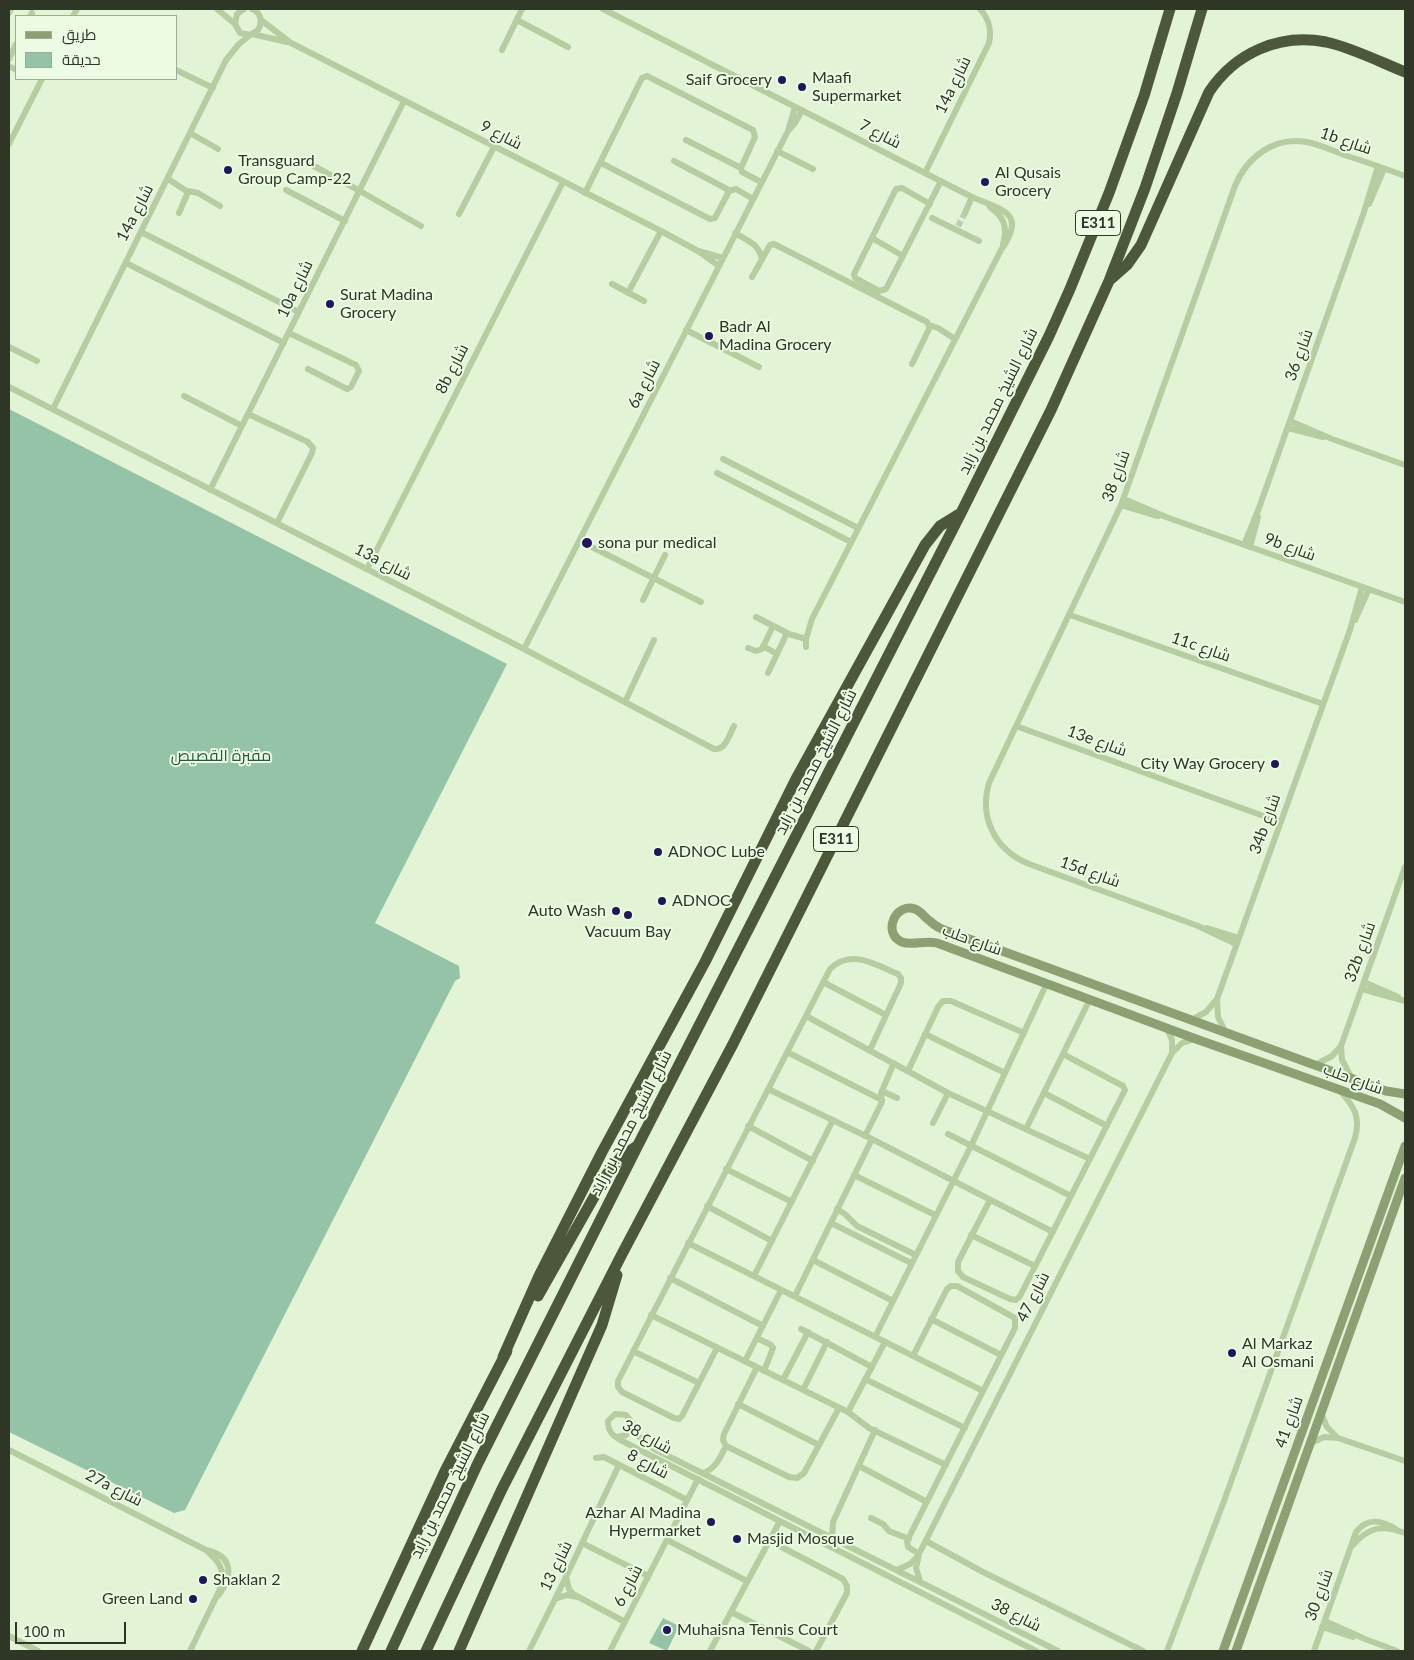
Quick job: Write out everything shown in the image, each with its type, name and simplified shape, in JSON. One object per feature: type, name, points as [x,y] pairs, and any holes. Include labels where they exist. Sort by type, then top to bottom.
[{"type":"highway","name":"شارع الشيخ محمد بن زايد","points":[[391,1651],[478,1463],[1049,336],[1090,241],[1127,144],[1170,9]]},
{"type":"highway","name":"E311","points":[[426,1651],[502,1489],[622,1254],[733,1044],[1026,463],[1109,281],[1145,188],[1180,84],[1202,9]]},
{"type":"highway","points":[[1109,281],[1127,265],[1141,245],[1209,92],[1218,79],[1244,56],[1259,48],[1276,43],[1310,40],[1327,42],[1343,47],[1405,72]]},
{"type":"highway","points":[[504,1357],[511,1337],[549,1255],[602,1152],[700,971],[809,755],[925,545],[940,526],[961,513]]},
{"type":"highway","points":[[362,1651],[445,1471],[559,1256],[607,1174],[621,1157],[638,1145]]},
{"type":"highway","points":[[459,1651],[602,1325],[622,1254]]},
{"type":"highway","points":[[357,1651],[371,1628]]},
{"type":"street","points":[[9,13],[11,9]]},
{"type":"street","points":[[217,9],[235,24],[240,33],[251,35]]},
{"type":"street","points":[[235,24],[237,14],[243,9]]},
{"type":"street","name":"شارع 9","points":[[252,9],[259,14],[261,19],[291,43],[661,231],[698,251],[719,266]]},
{"type":"street","points":[[261,19],[263,9]]},
{"type":"street","points":[[502,50],[522,9]]},
{"type":"street","name":"شارع 7","points":[[603,9],[984,202],[998,213],[1004,222],[1005,233],[1002,250],[955,339]]},
{"type":"street","name":"14a شارع","points":[[925,173],[989,43],[990,24],[980,9]]},
{"type":"street","name":"14a شارع","points":[[52,409],[230,55],[239,44],[258,30],[261,19]]},
{"type":"street","points":[[517,20],[568,47]]},
{"type":"street","name":"شارع 9","points":[[251,35],[291,43]]},
{"type":"street","points":[[9,59],[15,46]]},
{"type":"street","points":[[178,71],[213,88]]},
{"type":"street","points":[[585,193],[642,78],[648,76],[753,130],[755,138],[741,168]]},
{"type":"street","points":[[9,144],[39,80]]},
{"type":"street","name":"10a شارع","points":[[210,490],[404,101]]},
{"type":"street","name":"6a شارع","points":[[524,649],[777,151],[788,131],[795,123],[799,109]]},
{"type":"street","points":[[190,133],[218,149]]},
{"type":"street","points":[[686,140],[741,168],[742,172],[762,182]]},
{"type":"street","name":"1b شارع","points":[[1275,144],[1306,142],[1405,176]]},
{"type":"street","name":"شارع 38","points":[[988,823],[985,799],[989,783],[1122,502],[1235,186],[1246,165],[1254,156],[1275,144]]},
{"type":"street","points":[[459,214],[494,147]]},
{"type":"street","points":[[777,151],[813,169]]},
{"type":"street","points":[[300,159],[421,226]]},
{"type":"street","points":[[674,161],[726,188],[728,191]]},
{"type":"street","points":[[601,163],[710,219],[716,217],[728,191],[736,188],[753,199]]},
{"type":"street","name":"شارع 36","points":[[1247,546],[1381,168]]},
{"type":"street","points":[[168,179],[220,206]]},
{"type":"street","points":[[930,204],[902,188],[897,188],[854,275],[855,278],[879,291],[886,289],[942,181]]},
{"type":"street","name":"8b شارع","points":[[366,569],[563,182]]},
{"type":"street","points":[[286,190],[345,221]]},
{"type":"street","points":[[178,213],[188,195],[188,191]]},
{"type":"street","points":[[965,214],[972,197]]},
{"type":"street","points":[[932,218],[957,228],[979,242]]},
{"type":"street","points":[[628,293],[661,231]]},
{"type":"street","points":[[141,232],[299,312]]},
{"type":"street","points":[[735,234],[758,248],[762,259]]},
{"type":"street","points":[[872,238],[903,256]]},
{"type":"street","points":[[752,277],[770,244],[774,244],[926,322],[929,326],[938,328],[955,339],[812,619],[806,639],[806,647]]},
{"type":"street","name":"شارع 9","points":[[698,251],[708,252],[722,258]]},
{"type":"street","points":[[126,263],[284,343]]},
{"type":"street","points":[[612,284],[644,301]]},
{"type":"street","points":[[912,364],[929,326]]},
{"type":"street","points":[[686,330],[759,367]]},
{"type":"street","points":[[289,333],[356,365],[359,371],[350,388],[347,389],[308,369]]},
{"type":"street","points":[[9,347],[37,361]]},
{"type":"street","name":"13a شارع","points":[[9,387],[524,649],[717,750],[724,746],[734,726]]},
{"type":"street","points":[[184,396],[242,426]]},
{"type":"street","points":[[248,414],[308,442],[314,448],[277,523]]},
{"type":"street","points":[[1289,424],[1405,465]]},
{"type":"street","points":[[723,459],[858,528]]},
{"type":"street","points":[[717,473],[851,542]]},
{"type":"street","name":"9b شارع","points":[[1122,502],[1405,602]]},
{"type":"street","points":[[580,540],[701,602]]},
{"type":"street","points":[[643,600],[665,555]]},
{"type":"street","name":"34b شارع","points":[[1191,1020],[1206,1012],[1217,999],[1365,588]]},
{"type":"street","name":"11c شارع","points":[[1070,615],[1323,704]]},
{"type":"street","points":[[756,617],[787,633],[806,639]]},
{"type":"street","points":[[748,648],[756,651],[763,646],[774,626]]},
{"type":"street","points":[[768,672],[787,633]]},
{"type":"street","points":[[625,702],[654,640]]},
{"type":"street","points":[[763,646],[777,654]]},
{"type":"street","name":"13e شارع","points":[[1016,726],[1280,822]]},
{"type":"street","name":"15d شارع","points":[[988,823],[1000,845],[1021,861],[1238,941]]},
{"type":"street","name":"32b شارع","points":[[1341,1046],[1405,867]]},
{"type":"street","name":"شارع حلب","points":[[1405,1094],[1386,1092],[943,930],[915,909],[904,909],[892,921],[895,937],[905,943],[936,942],[1196,1039],[1380,1104],[1405,1118]]},
{"type":"street","points":[[717,1348],[682,1416],[678,1419],[619,1390],[618,1380],[823,982],[832,967],[854,958],[861,958],[898,974],[902,980],[870,1050]]},
{"type":"street","points":[[823,982],[886,1015]]},
{"type":"street","points":[[875,1337],[971,1146],[1047,983]]},
{"type":"street","points":[[1363,985],[1405,1001]]},
{"type":"street","points":[[1026,1130],[1090,999]]},
{"type":"street","name":"34b شارع","points":[[1217,999],[1218,1017],[1226,1033]]},
{"type":"street","points":[[908,1070],[940,1003],[947,1000],[1024,1033]]},
{"type":"street","points":[[806,1016],[948,1093],[1090,1159]]},
{"type":"street","points":[[1167,1027],[1172,1040],[1172,1053]]},
{"type":"street","points":[[925,1034],[1005,1073]]},
{"type":"street","points":[[1172,1053],[1182,1043],[1196,1039]]},
{"type":"street","points":[[1314,1065],[1332,1056],[1341,1046]]},
{"type":"street","points":[[1341,1046],[1342,1060],[1352,1079]]},
{"type":"street","points":[[787,1052],[882,1100]]},
{"type":"street","name":"شارع 47","points":[[897,1570],[910,1564],[919,1554],[926,1541],[1172,1053]]},
{"type":"street","points":[[990,1200],[957,1266],[960,1274],[971,1281],[1016,1300],[1036,1266],[1124,1092],[1124,1087],[1063,1054]]},
{"type":"street","points":[[865,1136],[882,1100],[882,1091],[894,1063]]},
{"type":"street","points":[[768,1089],[872,1139],[1053,1232]]},
{"type":"street","points":[[1167,1651],[1224,1501],[1356,1138],[1358,1118],[1354,1108],[1338,1089]]},
{"type":"street","points":[[882,1091],[897,1098]]},
{"type":"street","points":[[933,1123],[948,1093]]},
{"type":"street","points":[[1044,1093],[1107,1126]]},
{"type":"street","points":[[754,1276],[833,1120]]},
{"type":"street","points":[[748,1126],[813,1160]]},
{"type":"street","points":[[948,1134],[1071,1196]]},
{"type":"street","points":[[795,1296],[872,1139]]},
{"type":"street","name":"شارع 41","points":[[1223,1651],[1405,1146]]},
{"type":"street","points":[[726,1168],[792,1202]]},
{"type":"street","points":[[854,1175],[936,1215]]},
{"type":"street","name":"شارع 41","points":[[1236,1651],[1405,1178]]},
{"type":"street","points":[[707,1206],[772,1240]]},
{"type":"street","points":[[837,1210],[845,1214],[857,1226],[916,1255]]},
{"type":"street","points":[[831,1223],[911,1263]]},
{"type":"street","points":[[972,1235],[1036,1266]]},
{"type":"street","points":[[688,1243],[983,1391]]},
{"type":"street","points":[[813,1260],[893,1300]]},
{"type":"street","points":[[670,1278],[763,1326]]},
{"type":"street","points":[[913,1356],[947,1289],[952,1286],[957,1286],[1015,1318],[1016,1325],[909,1539],[908,1547],[919,1554]]},
{"type":"street","points":[[746,1362],[781,1290]]},
{"type":"street","points":[[651,1315],[848,1412],[875,1430],[946,1465]]},
{"type":"street","points":[[931,1319],[1001,1355]]},
{"type":"street","points":[[801,1329],[872,1367]]},
{"type":"street","points":[[783,1380],[808,1332]]},
{"type":"street","points":[[757,1338],[773,1348],[738,1404],[724,1434],[723,1440],[726,1446],[793,1479],[801,1476],[839,1408]]},
{"type":"street","points":[[804,1390],[827,1342]]},
{"type":"street","points":[[848,1412],[884,1342]]},
{"type":"street","points":[[633,1351],[699,1383]]},
{"type":"street","points":[[865,1379],[965,1428]]},
{"type":"street","points":[[738,1404],[818,1446]]},
{"type":"street","points":[[1321,1413],[1327,1427],[1338,1438]]},
{"type":"street","name":"شارع 38","points":[[1036,1651],[617,1437],[608,1428],[608,1422],[612,1416],[626,1415],[638,1436],[649,1445],[1058,1651]]},
{"type":"street","points":[[617,1437],[626,1435],[632,1423]]},
{"type":"street","points":[[832,1538],[833,1522],[875,1430]]},
{"type":"street","points":[[1311,1443],[1324,1437],[1338,1438],[1405,1461]]},
{"type":"street","points":[[703,1473],[710,1471],[715,1466],[726,1446]]},
{"type":"street","name":"27a شارع","points":[[9,1450],[219,1555],[229,1568],[228,1579],[190,1651]]},
{"type":"street","name":"شارع 8","points":[[596,1458],[604,1457],[687,1500]]},
{"type":"street","name":"شارع 13","points":[[529,1651],[620,1465]]},
{"type":"street","points":[[715,1466],[716,1480]]},
{"type":"street","points":[[858,1466],[928,1502]]},
{"type":"street","name":"شارع 6","points":[[610,1651],[698,1479]]},
{"type":"street","points":[[871,1518],[883,1524],[888,1530],[909,1539]]},
{"type":"street","points":[[710,1651],[768,1540],[769,1533],[778,1520]]},
{"type":"street","name":"شارع 30","points":[[1314,1651],[1356,1532],[1364,1524],[1381,1521],[1405,1533]]},
{"type":"street","points":[[820,1531],[827,1528],[833,1522]]},
{"type":"street","points":[[667,1540],[747,1581]]},
{"type":"street","points":[[768,1540],[843,1579],[847,1586],[847,1593],[816,1651]]},
{"type":"street","points":[[926,1541],[982,1572],[1143,1651]]},
{"type":"street","points":[[582,1543],[648,1576]]},
{"type":"street","name":"شارع 47","points":[[919,1554],[916,1568],[920,1581]]},
{"type":"street","points":[[566,1577],[569,1589],[578,1597],[625,1622]]},
{"type":"street","points":[[555,1599],[567,1595],[578,1597]]},
{"type":"street","points":[[731,1612],[809,1651]]},
{"type":"street","points":[[1323,1624],[1397,1651]]},
{"type":"street","points":[[10,1639],[38,1651]]},
{"type":"green space","name":"مقبرة القصيص","points":[[9,409],[507,664],[375,923],[459,966],[460,978],[455,981],[185,1510],[174,1513],[9,1432]]},
{"type":"green space","name":"Muhaisna Tennis Court","points":[[663,1618],[679,1626],[667,1651],[649,1643]]},
{"type":"tunnel","points":[[958,226],[965,213]]},
{"type":"place","name":"Saif Grocery","points":[[782,80]]},
{"type":"place","name":"Maafi Supermarket","points":[[802,87]]},
{"type":"place","name":"Transguard Group Camp-22","points":[[228,170]]},
{"type":"place","name":"Al Qusais Grocery","points":[[985,182]]},
{"type":"place","name":"Surat Madina Grocery","points":[[330,304]]},
{"type":"place","name":"Badr Al Madina Grocery","points":[[709,336]]},
{"type":"place","name":"sona pur medical","points":[[587,543]]},
{"type":"place","name":"City Way Grocery","points":[[1275,764]]},
{"type":"place","name":"ADNOC Lube","points":[[658,852]]},
{"type":"place","name":"ADNOC","points":[[662,901]]},
{"type":"place","name":"Auto Wash","points":[[616,911]]},
{"type":"place","name":"Vacuum Bay","points":[[628,915]]},
{"type":"place","name":"Al Markaz Al Osmani","points":[[1232,1353]]},
{"type":"place","name":"Azhar Al Madina Hypermarket","points":[[711,1522]]},
{"type":"place","name":"Masjid Mosque","points":[[737,1539]]},
{"type":"place","name":"Shaklan 2","points":[[203,1580]]},
{"type":"place","name":"Green Land","points":[[193,1599]]},
{"type":"place","name":"Muhaisna Tennis Court","points":[[667,1630]]}]
